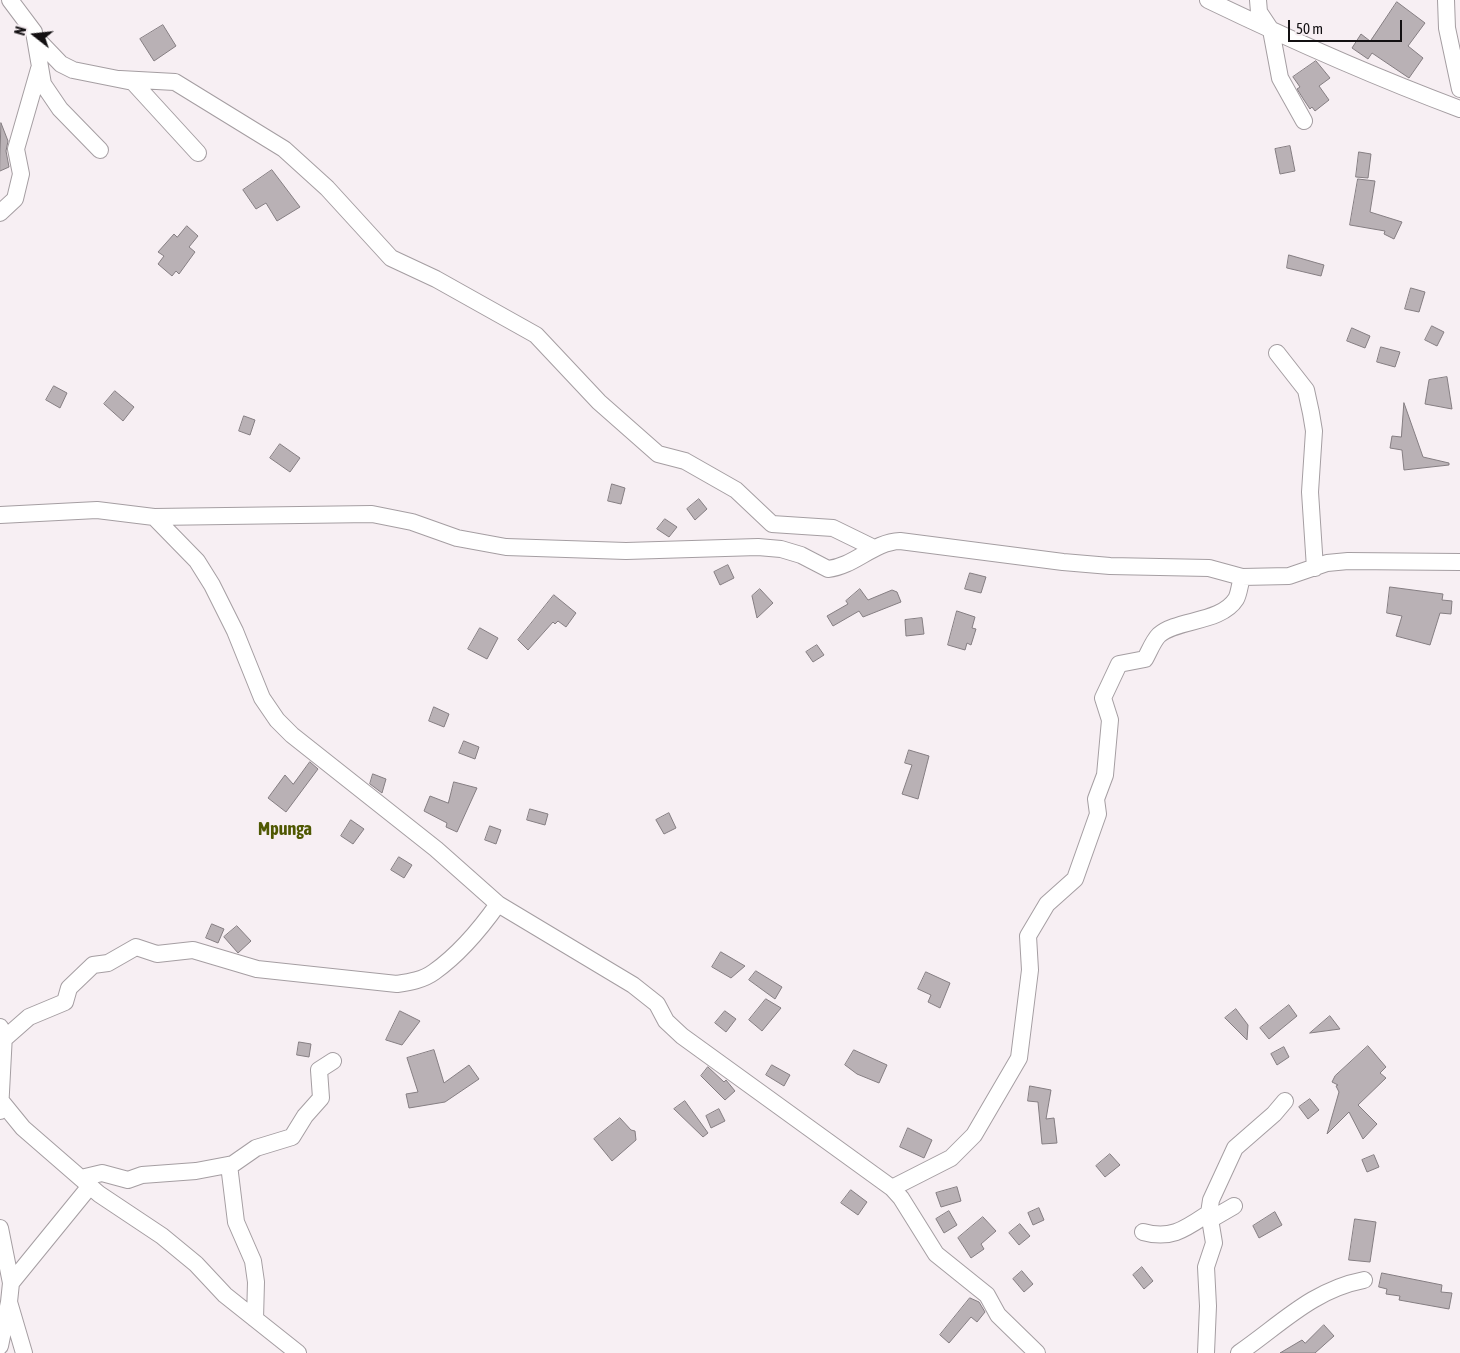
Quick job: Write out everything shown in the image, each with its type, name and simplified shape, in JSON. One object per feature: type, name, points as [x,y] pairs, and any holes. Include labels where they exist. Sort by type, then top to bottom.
[{"type":"street","points":[[10,0],[31,25],[37,38],[61,64],[87,74],[133,82],[198,153]]},
{"type":"street","points":[[1208,0],[1394,84],[1460,109]]},
{"type":"street","points":[[1258,0],[1259,12],[1271,30],[1280,78],[1304,121]]},
{"type":"street","points":[[1446,0],[1447,28],[1460,89]]},
{"type":"street","points":[[37,38],[39,69],[43,84],[60,109],[100,150]]},
{"type":"street","points":[[0,213],[15,199],[21,174],[16,149],[39,69]]},
{"type":"street","points":[[120,79],[175,82],[284,148],[327,188],[391,258],[436,279],[536,335],[599,402],[658,454],[685,461],[736,490],[772,524],[833,528],[874,548]]},
{"type":"street","points":[[1277,353],[1306,390],[1311,413],[1314,431],[1310,492],[1315,568]]},
{"type":"street","points":[[0,515],[97,510],[154,517],[372,514],[412,522],[457,538],[506,546],[626,552],[758,547],[781,549],[802,555],[828,570],[853,561],[887,541],[1110,566],[1209,568],[1242,577],[1289,576],[1327,564],[1348,561],[1460,562]]},
{"type":"street","points":[[154,517],[197,561],[212,585],[235,630],[262,698],[277,720],[299,742],[436,849],[498,904],[632,985],[657,1004],[666,1021],[682,1036],[892,1188],[901,1198],[936,1254],[987,1295],[998,1314],[1037,1353]]},
{"type":"street","points":[[892,1188],[951,1158],[974,1135],[1019,1058],[1030,970],[1028,936],[1046,904],[1074,878],[1094,829],[1098,814],[1096,799],[1105,775],[1110,720],[1103,698],[1119,664],[1145,659],[1159,635],[1187,623],[1207,619],[1225,609],[1236,600],[1242,577]]},
{"type":"street","points":[[298,1353],[225,1295],[196,1264],[86,1182],[0,1106],[2,1033],[29,1017],[65,1002],[68,988],[93,965],[108,964],[136,947],[156,954],[193,950],[257,969],[397,984],[417,981],[434,972],[488,917],[498,904]]},
{"type":"street","points":[[11,1283],[86,1182],[102,1173],[128,1180],[142,1175],[196,1171],[229,1165],[256,1148],[292,1137],[321,1098],[319,1070],[333,1061]]},
{"type":"street","points":[[1206,1353],[1208,1306],[1206,1267],[1214,1243],[1209,1213],[1211,1200],[1235,1148],[1274,1114],[1285,1101]]},
{"type":"street","points":[[229,1165],[236,1222],[253,1261],[256,1282],[255,1319]]},
{"type":"street","points":[[1209,1213],[1215,1217],[1234,1206]]},
{"type":"street","points":[[1143,1232],[1159,1236],[1169,1235],[1209,1213]]},
{"type":"street","points":[[0,1228],[11,1283],[0,1346]]},
{"type":"street","points":[[1239,1353],[1290,1313],[1339,1287],[1364,1280]]},
{"type":"street","points":[[9,1302],[24,1353]]},
{"type":"building","points":[[1397,2],[1425,23],[1408,46],[1423,58],[1409,78],[1372,53],[1368,59],[1352,48],[1361,34],[1370,41]]},
{"type":"building","points":[[163,25],[176,46],[154,61],[140,39]]},
{"type":"building","points":[[1316,61],[1330,78],[1319,86],[1329,100],[1315,111],[1312,107],[1310,109],[1304,100],[1297,89],[1300,87],[1293,77]]},
{"type":"building","points":[[1,123],[8,141],[6,151],[9,167],[0,171]]},
{"type":"building","points":[[1290,146],[1295,171],[1280,174],[1275,149]]},
{"type":"building","points":[[1359,152],[1371,154],[1368,178],[1356,177]]},
{"type":"building","points":[[272,170],[300,207],[277,221],[266,203],[256,209],[243,190]]},
{"type":"building","points":[[1358,179],[1375,181],[1370,212],[1402,222],[1394,239],[1384,234],[1385,231],[1350,225]]},
{"type":"building","points":[[187,226],[198,236],[189,247],[195,252],[179,274],[176,271],[172,276],[158,264],[164,256],[158,252],[174,234],[177,237]]},
{"type":"building","points":[[1289,255],[1324,265],[1321,276],[1287,268]]},
{"type":"building","points":[[1411,288],[1425,292],[1419,312],[1405,309]]},
{"type":"building","points":[[1432,326],[1444,332],[1437,346],[1425,340]]},
{"type":"building","points":[[1352,328],[1370,336],[1365,348],[1347,341]]},
{"type":"building","points":[[1381,347],[1400,352],[1395,367],[1377,362]]},
{"type":"building","points":[[1447,377],[1452,409],[1425,404],[1429,380]]},
{"type":"building","points":[[54,386],[67,393],[60,408],[46,400]]},
{"type":"building","points":[[115,391],[134,407],[123,421],[104,404]]},
{"type":"building","points":[[1404,403],[1423,457],[1449,463],[1449,465],[1404,470],[1402,450],[1390,448],[1392,436],[1401,437]]},
{"type":"building","points":[[244,416],[255,420],[250,435],[239,431]]},
{"type":"building","points":[[280,444],[300,458],[290,472],[270,458]]},
{"type":"building","points":[[612,484],[625,488],[621,504],[608,501]]},
{"type":"building","points":[[699,499],[707,509],[695,520],[687,509]]},
{"type":"building","points":[[665,519],[677,527],[669,537],[657,529]]},
{"type":"building","points":[[728,565],[734,578],[720,585],[714,572]]},
{"type":"building","points":[[970,573],[986,577],[981,593],[965,589]]},
{"type":"building","points":[[1390,587],[1443,594],[1442,600],[1452,601],[1451,614],[1440,613],[1430,645],[1396,636],[1402,616],[1387,613]]},
{"type":"building","points":[[760,589],[773,603],[757,618],[752,596]]},
{"type":"building","points":[[860,589],[868,600],[892,590],[897,592],[901,602],[863,617],[859,611],[833,626],[827,616],[848,604],[846,601]]},
{"type":"building","points":[[554,595],[576,613],[566,627],[558,621],[555,624],[553,622],[528,650],[518,640]]},
{"type":"building","points":[[957,611],[975,617],[972,628],[976,629],[971,645],[967,643],[965,650],[948,645]]},
{"type":"building","points":[[922,618],[924,634],[906,636],[905,620]]},
{"type":"building","points":[[480,628],[498,638],[487,659],[468,649]]},
{"type":"building","points":[[817,645],[824,655],[813,662],[806,652]]},
{"type":"building","points":[[434,707],[449,714],[444,727],[429,721]]},
{"type":"building","points":[[464,741],[479,747],[475,759],[459,753]]},
{"type":"building","points":[[909,750],[929,756],[918,799],[902,794],[912,765],[905,763]]},
{"type":"building","points":[[310,762],[318,769],[286,812],[268,798],[285,775],[293,784]]},
{"type":"building","points":[[373,774],[386,779],[382,793],[370,784]]},
{"type":"building","points":[[454,782],[477,788],[457,832],[446,827],[447,823],[424,811],[430,796],[448,803]]},
{"type":"building","points":[[530,809],[548,814],[545,825],[527,820]]},
{"type":"building","points":[[669,813],[676,828],[664,834],[656,820]]},
{"type":"building","points":[[351,820],[364,829],[353,844],[341,836]]},
{"type":"building","points":[[490,826],[501,830],[496,844],[485,840]]},
{"type":"building","points":[[399,857],[412,865],[404,878],[391,870]]},
{"type":"building","points":[[212,924],[224,929],[218,943],[206,938]]},
{"type":"building","points":[[237,926],[251,941],[238,953],[224,937]]},
{"type":"building","points":[[721,952],[745,966],[731,978],[712,967]]},
{"type":"building","points":[[756,971],[782,987],[775,999],[749,980]]},
{"type":"building","points":[[926,972],[950,983],[940,1008],[928,1002],[931,995],[918,989]]},
{"type":"building","points":[[766,999],[781,1008],[762,1031],[749,1020]]},
{"type":"building","points":[[1289,1005],[1297,1016],[1269,1039],[1260,1028]]},
{"type":"building","points":[[1236,1009],[1248,1025],[1247,1040],[1225,1018]]},
{"type":"building","points":[[400,1011],[420,1021],[402,1045],[386,1040]]},
{"type":"building","points":[[725,1011],[736,1019],[726,1032],[715,1023]]},
{"type":"building","points":[[1330,1016],[1340,1029],[1310,1033]]},
{"type":"building","points":[[299,1042],[311,1044],[309,1057],[297,1055]]},
{"type":"building","points":[[1368,1046],[1386,1067],[1380,1073],[1386,1078],[1358,1105],[1377,1124],[1363,1139],[1349,1112],[1327,1134],[1339,1092],[1336,1086],[1338,1085],[1332,1082],[1335,1076]]},
{"type":"building","points":[[1284,1047],[1289,1057],[1277,1065],[1271,1054]]},
{"type":"building","points":[[434,1050],[444,1083],[469,1065],[479,1079],[445,1102],[409,1108],[406,1094],[418,1092],[407,1058]]},
{"type":"building","points":[[854,1050],[887,1065],[879,1083],[857,1074],[845,1065]]},
{"type":"building","points":[[772,1065],[790,1075],[784,1086],[766,1075]]},
{"type":"building","points":[[708,1067],[724,1082],[726,1080],[735,1091],[725,1100],[701,1076]]},
{"type":"building","points":[[1030,1086],[1051,1090],[1046,1119],[1054,1118],[1057,1143],[1042,1144],[1038,1102],[1028,1101]]},
{"type":"building","points":[[1310,1099],[1319,1110],[1308,1119],[1299,1107]]},
{"type":"building","points":[[685,1101],[708,1133],[703,1137],[674,1109]]},
{"type":"building","points":[[719,1109],[725,1121],[711,1128],[706,1116]]},
{"type":"building","points":[[620,1118],[631,1130],[635,1131],[636,1140],[612,1161],[594,1139]]},
{"type":"building","points":[[908,1128],[932,1140],[924,1158],[900,1147]]},
{"type":"building","points":[[1110,1154],[1120,1165],[1105,1177],[1096,1166]]},
{"type":"building","points":[[1374,1155],[1379,1167],[1367,1172],[1362,1160]]},
{"type":"building","points":[[957,1187],[961,1201],[941,1207],[936,1193]]},
{"type":"building","points":[[851,1190],[867,1202],[858,1215],[841,1203]]},
{"type":"building","points":[[1039,1208],[1044,1220],[1033,1225],[1028,1213]]},
{"type":"building","points":[[949,1211],[957,1225],[944,1233],[936,1219]]},
{"type":"building","points":[[1275,1212],[1282,1225],[1259,1238],[1253,1226]]},
{"type":"building","points":[[983,1217],[996,1231],[981,1244],[984,1249],[971,1258],[958,1238]]},
{"type":"building","points":[[1355,1219],[1376,1222],[1370,1262],[1349,1260]]},
{"type":"building","points":[[1020,1224],[1030,1236],[1019,1245],[1009,1233]]},
{"type":"building","points":[[1142,1267],[1153,1281],[1144,1289],[1133,1275]]},
{"type":"building","points":[[1022,1271],[1033,1284],[1024,1292],[1013,1279]]},
{"type":"building","points":[[1382,1273],[1442,1285],[1441,1292],[1452,1293],[1449,1309],[1399,1300],[1400,1296],[1386,1294],[1387,1289],[1379,1287]]},
{"type":"building","points":[[970,1298],[979,1302],[985,1312],[977,1322],[971,1317],[949,1343],[940,1335]]},
{"type":"building","points":[[1324,1325],[1334,1336],[1315,1353],[1280,1353],[1302,1340],[1305,1343]]},
{"type":"district","name":"Mpunga","points":[[285,829]]}]
